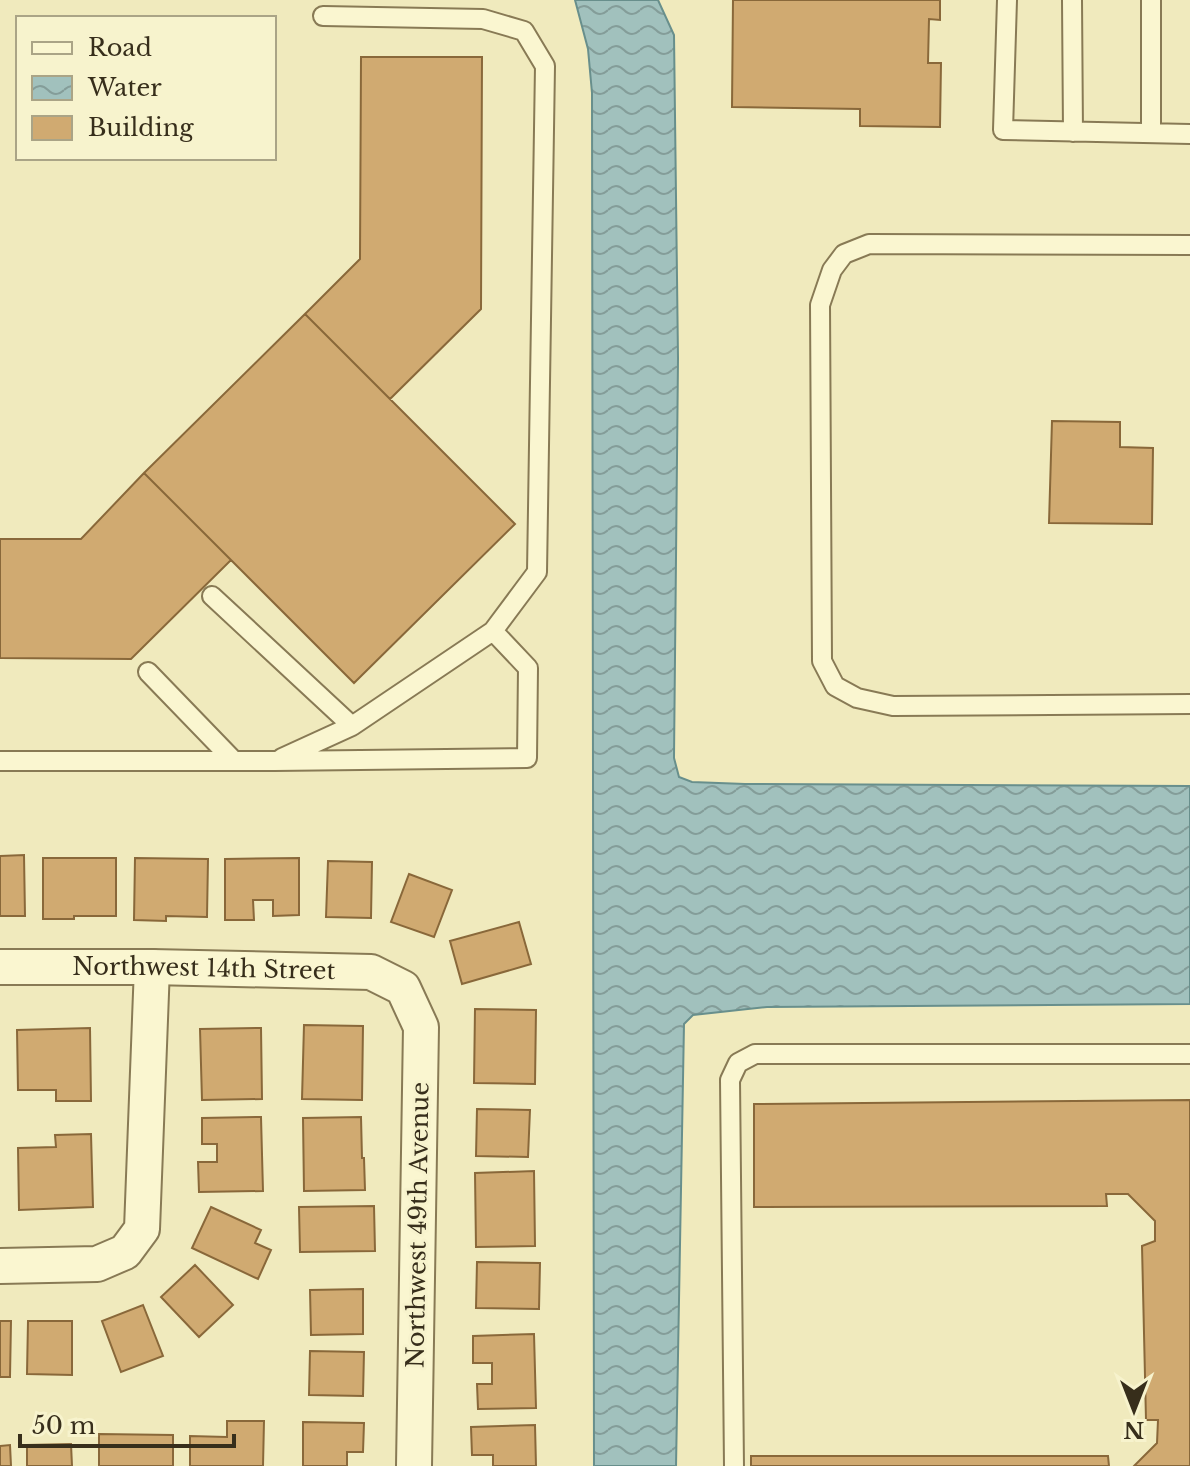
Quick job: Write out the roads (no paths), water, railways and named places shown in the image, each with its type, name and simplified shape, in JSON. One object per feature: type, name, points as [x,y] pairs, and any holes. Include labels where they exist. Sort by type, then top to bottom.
[{"type":"street","name":"Northwest 14th Street","points":[[0,967],[371,972],[403,988]]},
{"type":"street","points":[[0,1266],[97,1264],[125,1252],[142,1229],[152,967]]},
{"type":"street","name":"Northwest 49th Avenue","points":[[403,988],[421,1027],[414,1466]]},
{"type":"lane","points":[[1007,0],[1003,130],[1190,134]]},
{"type":"lane","points":[[1072,0],[1073,132]]},
{"type":"lane","points":[[1151,0],[1151,133]]},
{"type":"lane","points":[[275,761],[352,726],[493,631],[537,572],[545,66],[524,31],[483,19],[323,16]]},
{"type":"lane","points":[[1190,245],[869,244],[844,254],[832,270],[820,305],[822,661],[835,686],[857,698],[893,706],[1190,704]]},
{"type":"lane","points":[[212,596],[352,726]]},
{"type":"lane","points":[[0,761],[527,758],[528,668],[493,631]]},
{"type":"lane","points":[[148,672],[234,761]]},
{"type":"lane","points":[[734,1466],[730,1080],[738,1063],[755,1054],[1190,1054]]},
{"type":"water","points":[[575,0],[658,0],[674,35],[678,358],[674,758],[679,777],[692,782],[745,784],[1190,786],[1190,1004],[767,1007],[693,1015],[684,1024],[676,1466],[594,1466],[592,93],[588,49]]}]
